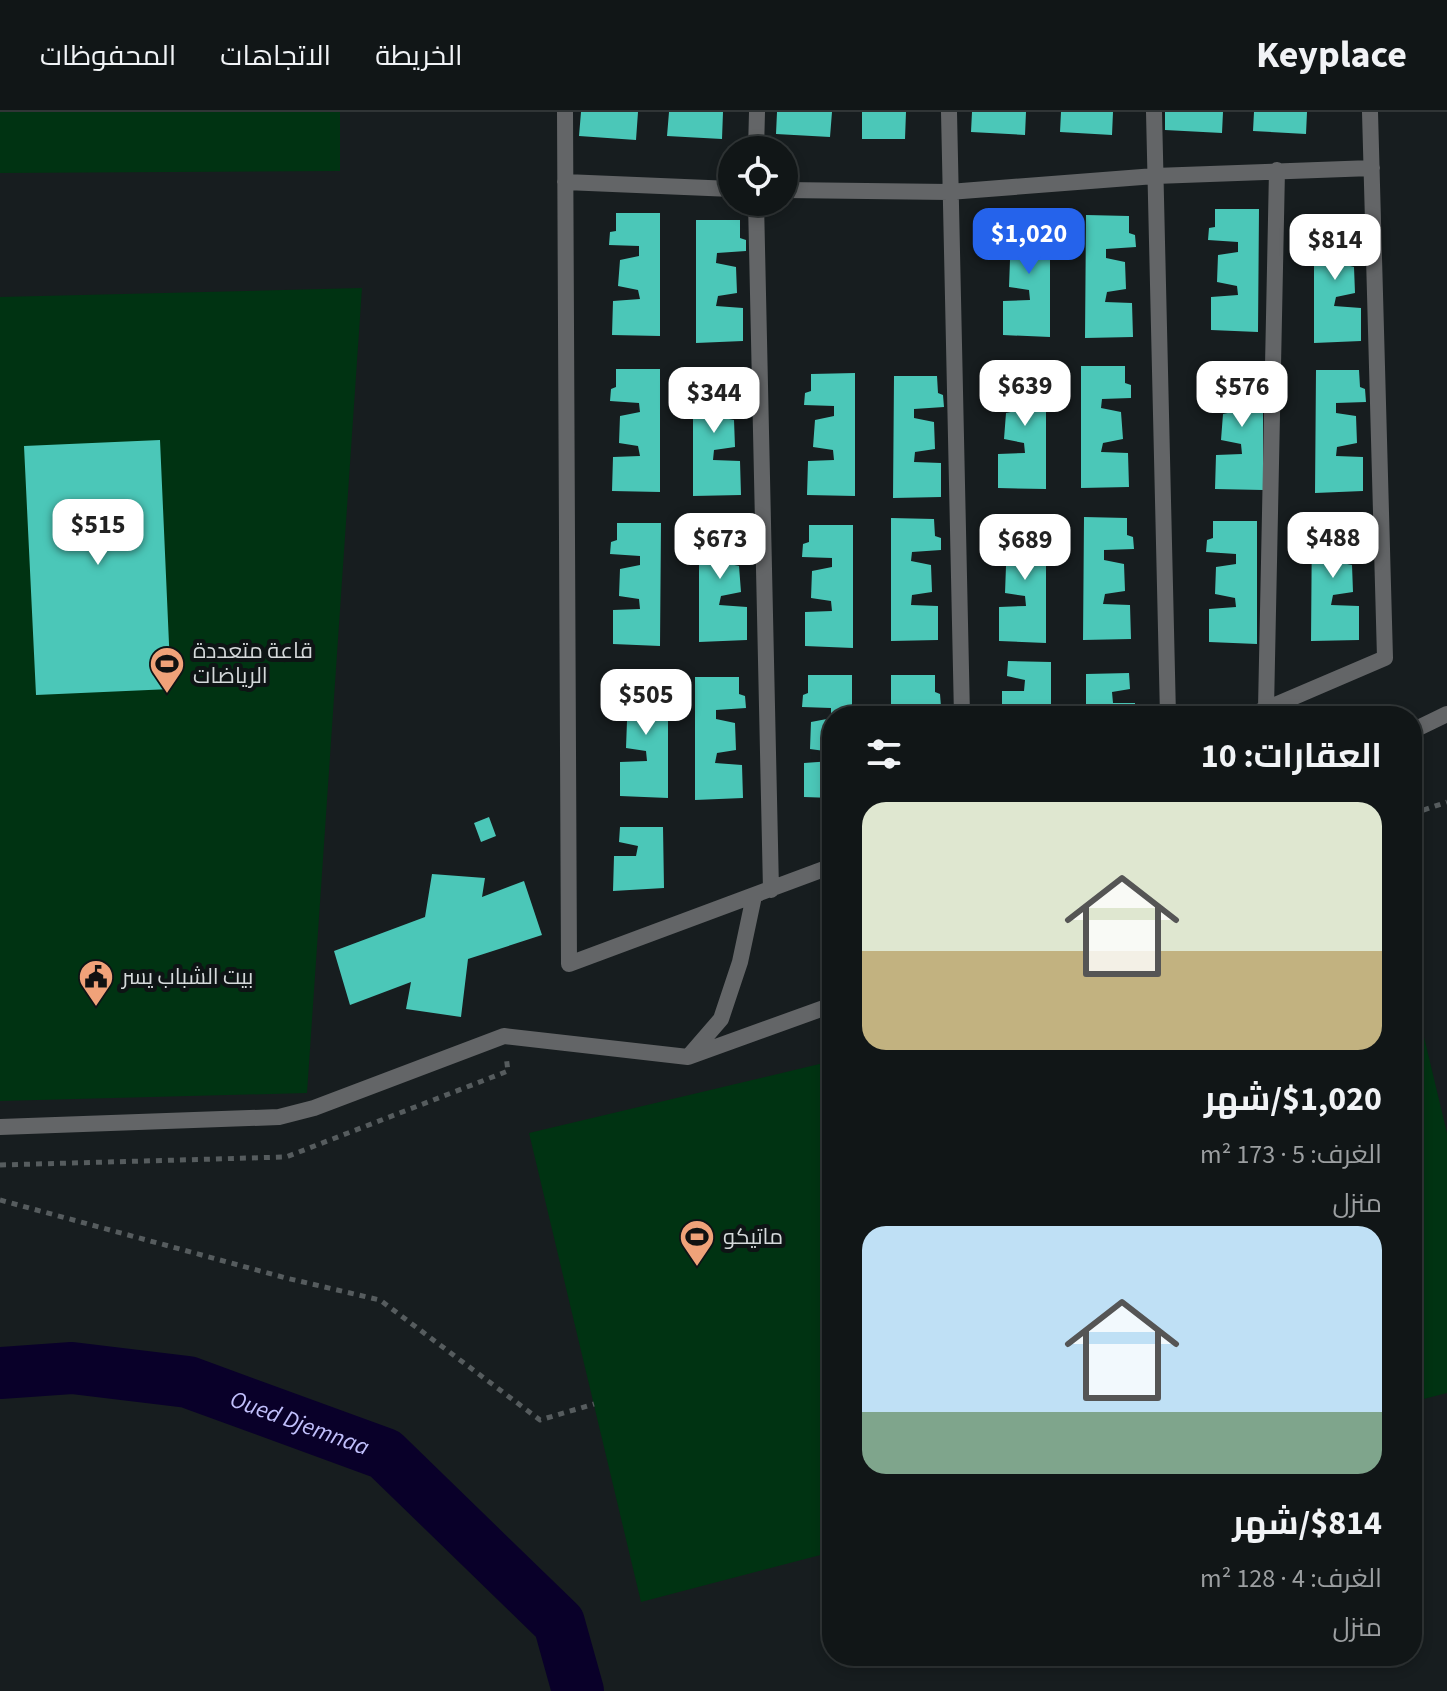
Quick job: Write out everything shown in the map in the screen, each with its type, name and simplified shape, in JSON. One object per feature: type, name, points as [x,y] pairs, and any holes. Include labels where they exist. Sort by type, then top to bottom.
[{"type":"street","points":[[565,112],[569,964],[822,870]]},
{"type":"street","points":[[756,136],[757,112]]},
{"type":"street","points":[[949,112],[962,706]]},
{"type":"street","points":[[1154,112],[1168,706]]},
{"type":"street","points":[[1273,706],[1385,658],[1370,112]]},
{"type":"street","points":[[798,190],[949,192],[1155,176],[1372,168]]},
{"type":"street","points":[[1266,706],[1277,170]]},
{"type":"street","points":[[565,182],[718,188]]},
{"type":"street","points":[[756,216],[771,890]]},
{"type":"street","points":[[1422,726],[1447,714]]},
{"type":"street","points":[[688,1057],[721,1019],[740,962],[754,896]]},
{"type":"street","points":[[0,1127],[279,1117],[314,1108],[504,1036],[688,1057],[822,1009]]},
{"type":"path","points":[[1422,811],[1447,802]]},
{"type":"path","points":[[0,1200],[286,1278],[380,1300],[540,1420],[594,1404]]},
{"type":"green space","points":[[0,112],[340,112],[340,171],[0,173]]},
{"type":"green space","name":"قاعة متعددة الرياضات","points":[[362,288],[307,1093],[0,1101],[0,297]]},
{"type":"green space","points":[[1422,1029],[1447,1133],[1447,1393],[1422,1399]]},
{"type":"green space","name":"ماتيكو","points":[[822,1063],[822,1555],[641,1602],[529,1133]]},
{"type":"building","points":[[581,112],[638,112],[636,140],[579,136]]},
{"type":"building","points":[[669,112],[723,112],[722,136],[718,139],[667,136]]},
{"type":"building","points":[[777,112],[832,112],[830,137],[776,134]]},
{"type":"building","points":[[862,112],[906,112],[905,139],[862,139]]},
{"type":"building","points":[[972,112],[1026,112],[1025,135],[971,132]]},
{"type":"building","points":[[1061,112],[1113,112],[1112,135],[1060,132]]},
{"type":"building","points":[[1165,112],[1223,112],[1222,133],[1165,130]]},
{"type":"building","points":[[1254,112],[1307,112],[1306,134],[1253,131]]},
{"type":"building","points":[[1215,209],[1259,209],[1258,332],[1211,330],[1211,297],[1238,295],[1237,286],[1217,282],[1218,255],[1238,252],[1238,242],[1208,240],[1209,228],[1215,227]]},
{"type":"building","points":[[616,213],[660,213],[660,336],[612,335],[613,301],[640,299],[638,290],[618,286],[620,260],[639,256],[639,246],[609,245],[610,232],[616,231]]},
{"type":"building","points":[[1007,214],[1050,214],[1050,337],[1003,335],[1003,301],[1030,300],[1029,290],[1009,287],[1010,260],[1030,256],[1030,247],[1000,245],[1001,233],[1006,231]]},
{"type":"building","points":[[1086,215],[1129,216],[1129,233],[1135,235],[1136,247],[1106,249],[1106,258],[1125,262],[1126,289],[1107,292],[1105,302],[1132,303],[1133,337],[1085,338]]},
{"type":"building","points":[[696,220],[740,220],[740,238],[746,240],[746,251],[717,253],[716,263],[736,267],[737,293],[718,296],[716,306],[743,308],[743,341],[696,343]]},
{"type":"building","points":[[1314,220],[1358,220],[1358,238],[1363,240],[1364,252],[1335,253],[1334,262],[1354,267],[1355,293],[1336,297],[1334,306],[1361,308],[1361,341],[1314,343]]},
{"type":"building","points":[[1002,366],[1046,366],[1046,489],[998,488],[998,454],[1025,453],[1024,443],[1004,439],[1006,413],[1025,409],[1025,400],[996,398],[997,386],[1002,384]]},
{"type":"building","points":[[1081,366],[1125,366],[1125,383],[1131,385],[1131,398],[1102,399],[1101,408],[1121,412],[1123,439],[1103,443],[1101,452],[1128,453],[1129,487],[1081,488]]},
{"type":"building","points":[[1219,367],[1263,367],[1263,490],[1215,489],[1216,455],[1242,454],[1241,444],[1221,440],[1223,414],[1242,410],[1242,401],[1212,399],[1213,387],[1219,385]]},
{"type":"building","points":[[616,369],[660,369],[660,492],[612,491],[613,457],[640,456],[638,446],[619,443],[620,416],[640,412],[639,403],[610,401],[611,389],[616,387]]},
{"type":"building","points":[[1316,370],[1359,370],[1360,387],[1365,389],[1366,402],[1336,403],[1336,413],[1356,416],[1357,443],[1337,447],[1336,456],[1363,457],[1363,491],[1315,493]]},
{"type":"building","points":[[693,373],[737,374],[737,391],[743,393],[744,405],[714,407],[714,416],[734,420],[735,447],[714,450],[713,460],[740,461],[741,495],[693,496]]},
{"type":"building","points":[[855,373],[855,496],[807,495],[808,461],[834,460],[833,450],[813,447],[815,420],[834,416],[834,406],[804,405],[805,393],[811,391],[811,374]]},
{"type":"building","points":[[894,376],[937,376],[938,393],[943,395],[944,407],[914,409],[914,418],[934,422],[935,449],[915,452],[914,462],[941,463],[941,497],[893,498]]},
{"type":"building","points":[[160,440],[171,689],[36,695],[24,446]]},
{"type":"building","points":[[1084,517],[1127,518],[1127,535],[1133,537],[1134,549],[1104,550],[1104,560],[1124,564],[1125,591],[1105,594],[1103,604],[1130,605],[1131,639],[1083,640]]},
{"type":"building","points":[[891,518],[934,519],[935,536],[941,538],[941,550],[912,552],[911,561],[931,565],[932,592],[912,595],[911,605],[938,606],[938,640],[891,641]]},
{"type":"building","points":[[1312,518],[1355,519],[1356,536],[1361,538],[1362,550],[1332,552],[1332,561],[1352,565],[1353,592],[1333,595],[1331,605],[1359,606],[1359,640],[1311,641]]},
{"type":"building","points":[[699,519],[743,519],[743,537],[749,539],[750,551],[720,552],[720,562],[739,566],[741,592],[721,596],[719,605],[747,607],[747,640],[699,642]]},
{"type":"building","points":[[1003,520],[1046,520],[1046,643],[999,641],[999,607],[1026,606],[1025,596],[1005,593],[1006,566],[1026,562],[1026,553],[996,551],[997,539],[1002,537]]},
{"type":"building","points":[[1213,521],[1257,521],[1257,644],[1209,642],[1209,609],[1236,607],[1235,598],[1215,594],[1216,567],[1236,564],[1236,554],[1206,552],[1207,540],[1213,538]]},
{"type":"building","points":[[617,523],[661,523],[660,646],[613,644],[613,610],[640,609],[639,599],[619,596],[620,569],[640,565],[640,556],[610,554],[611,542],[617,540]]},
{"type":"building","points":[[809,525],[853,525],[853,648],[805,646],[805,612],[832,611],[831,601],[811,598],[812,571],[832,567],[832,558],[802,557],[803,544],[809,542]]},
{"type":"building","points":[[1008,661],[1051,662],[1051,706],[1002,706],[1002,691],[1024,691],[1025,680],[1007,676]]},
{"type":"building","points":[[1129,673],[1130,689],[1112,692],[1113,703],[1135,703],[1135,706],[1086,706],[1086,674]]},
{"type":"building","points":[[624,675],[668,675],[668,798],[620,796],[620,762],[647,761],[646,751],[626,748],[627,721],[647,717],[647,708],[617,707],[618,694],[624,692]]},
{"type":"building","points":[[808,675],[852,675],[852,706],[802,707],[803,695],[808,693]]},
{"type":"building","points":[[891,675],[935,675],[935,692],[940,694],[941,706],[891,706]]},
{"type":"building","points":[[695,677],[739,677],[739,694],[745,696],[746,708],[716,710],[716,719],[735,723],[736,750],[717,753],[715,763],[742,765],[743,798],[695,800]]},
{"type":"building","points":[[822,720],[822,751],[810,749],[811,722]]},
{"type":"building","points":[[822,762],[822,798],[804,797],[804,763]]},
{"type":"building","points":[[489,817],[496,836],[481,842],[474,823]]},
{"type":"building","points":[[620,827],[663,827],[664,888],[613,891],[614,856],[636,856],[638,846],[619,842]]},
{"type":"building","points":[[432,874],[485,878],[482,897],[524,881],[542,935],[468,959],[461,1017],[406,1009],[411,982],[350,1005],[334,951],[425,917]]},
{"type":"waterway","name":"Oued Djemnaa","points":[[0,1373],[72,1368],[188,1382],[385,1454],[559,1623],[578,1691]]},
{"type":"place","name":"قاعة متعددة الرياضات","points":[[167,695]]},
{"type":"place","name":"بيت الشباب يسر","points":[[96,1008]]},
{"type":"place","name":"ماتيكو","points":[[697,1268]]}]
